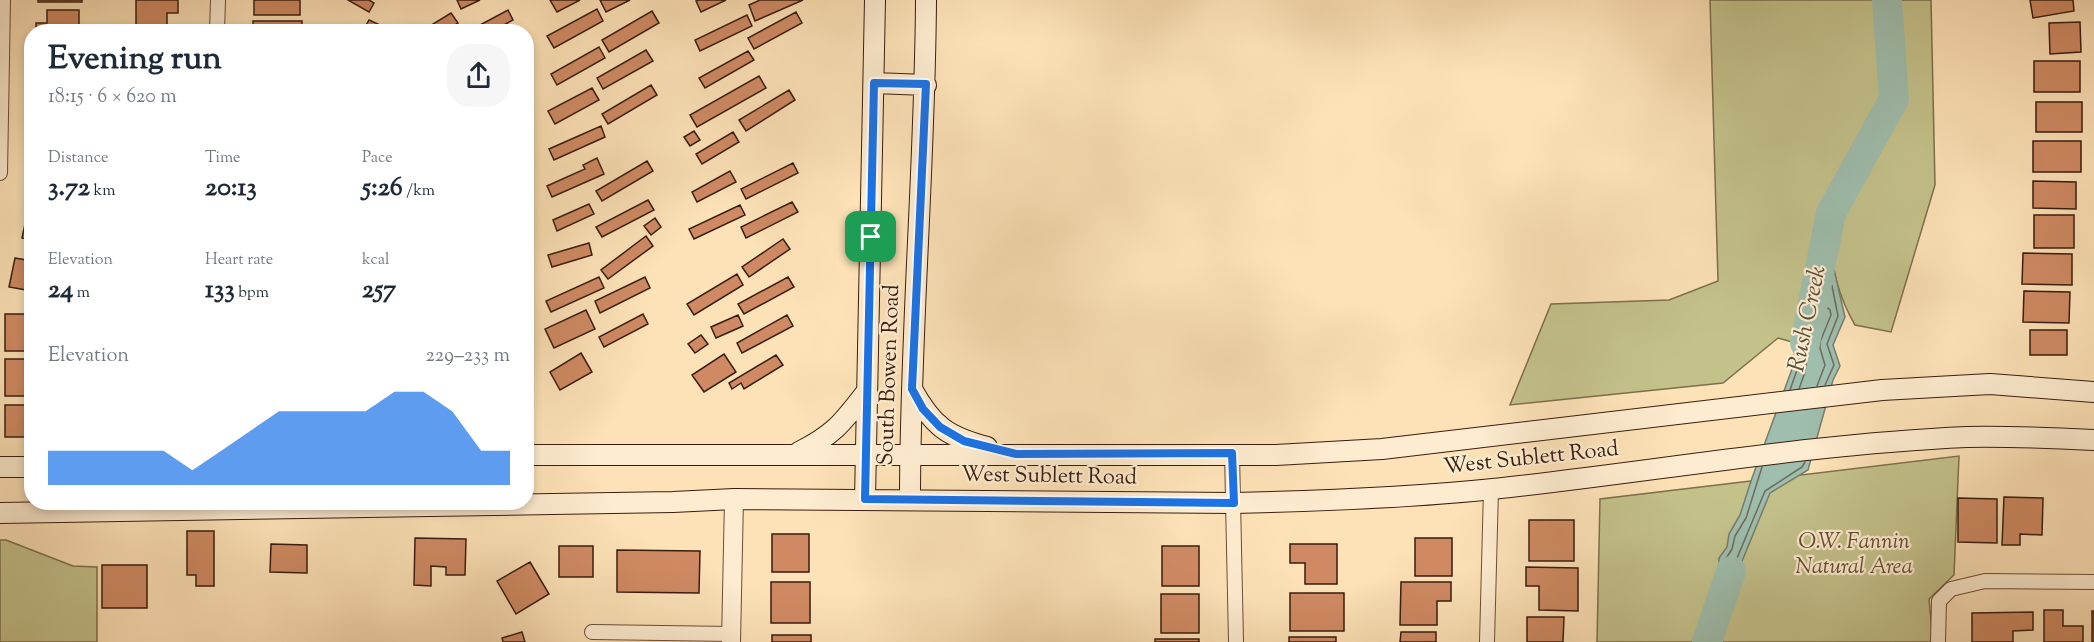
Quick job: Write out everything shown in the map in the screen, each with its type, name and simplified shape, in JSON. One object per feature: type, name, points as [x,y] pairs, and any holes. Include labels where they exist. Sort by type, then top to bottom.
[{"type":"main road","name":"South Bowen Road","points":[[865,499],[875,0]]},
{"type":"main road","name":"South Bowen Road","points":[[910,499],[912,389],[926,84],[926,0]]},
{"type":"main road","points":[[874,83],[926,84]]},
{"type":"main road","name":"West Sublett Road","points":[[534,455],[1232,453],[1276,455],[1382,448],[1882,390],[1990,384],[2094,392]]},
{"type":"main road","points":[[912,389],[923,409],[940,427],[964,441],[1016,454]]},
{"type":"main road","points":[[792,455],[823,440],[842,424],[867,391]]},
{"type":"main road","name":"West Sublett Road","points":[[534,503],[734,499],[1234,503],[1395,497],[1491,489],[1866,444],[1968,437],[2094,440]]},
{"type":"main road","points":[[0,467],[24,467]]},
{"type":"main road","name":"West Sublett Road","points":[[0,513],[67,510]]},
{"type":"street","points":[[0,173],[3,0]]},
{"type":"street","points":[[217,24],[218,0]]},
{"type":"street","points":[[1232,453],[1236,642]]},
{"type":"street","points":[[1487,642],[1491,489]]},
{"type":"street","points":[[592,632],[732,638],[734,499]]},
{"type":"street","points":[[1938,642],[1939,601],[1951,590],[1985,581],[2094,582]]},
{"type":"green space","points":[[1710,0],[1931,0],[1935,185],[1891,332],[1855,325],[1844,304],[1836,280],[1829,232],[1818,229],[1813,261],[1820,285],[1796,343],[1778,338],[1723,383],[1510,405],[1551,304],[1669,300],[1718,281]]},
{"type":"green space","name":"O.W. Fannin Natural Area","points":[[1959,456],[1954,575],[1929,599],[1933,642],[1597,642],[1600,499]]},
{"type":"green space","points":[[0,540],[6,540],[73,566],[97,567],[97,642],[0,642]]},
{"type":"water","points":[[1818,229],[1829,232],[1829,248],[1845,317],[1833,345],[1840,366],[1833,380],[1808,470],[1770,493],[1722,610],[1713,607],[1713,582],[1719,570],[1719,558],[1727,547],[1729,534],[1740,515],[1792,369],[1796,343],[1821,285],[1813,261]]},
{"type":"building","points":[[38,0],[82,0],[82,2],[38,2]]},
{"type":"building","points":[[136,0],[178,0],[178,13],[167,13],[167,24],[136,24]]},
{"type":"building","points":[[254,0],[300,0],[300,15],[254,15]]},
{"type":"building","points":[[348,0],[369,0],[374,3],[369,12]]},
{"type":"building","points":[[457,0],[480,0],[461,9]]},
{"type":"building","points":[[550,0],[580,0],[557,12]]},
{"type":"building","points":[[600,0],[630,0],[606,12]]},
{"type":"building","points":[[726,0],[701,12],[696,1]]},
{"type":"building","points":[[760,0],[803,0],[755,21],[749,5]]},
{"type":"building","points":[[2030,0],[2073,0],[2074,11],[2033,18]]},
{"type":"building","points":[[597,9],[603,21],[554,48],[547,36]]},
{"type":"building","points":[[47,10],[79,10],[79,24],[36,24],[47,23]]},
{"type":"building","points":[[508,10],[513,20],[506,24],[482,24]]},
{"type":"building","points":[[652,11],[659,23],[609,52],[602,40]]},
{"type":"building","points":[[796,12],[802,23],[754,49],[748,38]]},
{"type":"building","points":[[451,13],[458,23],[456,24],[433,24]]},
{"type":"building","points":[[747,15],[752,26],[700,51],[695,40]]},
{"type":"building","points":[[253,21],[302,21],[302,24],[253,24]]},
{"type":"building","points":[[2080,22],[2081,52],[2050,54],[2049,23]]},
{"type":"building","points":[[599,47],[605,58],[557,85],[551,74]]},
{"type":"building","points":[[646,50],[653,61],[603,89],[597,78]]},
{"type":"building","points":[[748,51],[754,60],[705,88],[699,78]]},
{"type":"building","points":[[2034,61],[2080,61],[2080,92],[2034,92]]},
{"type":"building","points":[[759,76],[766,88],[697,127],[690,115]]},
{"type":"building","points":[[651,85],[657,95],[608,124],[602,114]]},
{"type":"building","points":[[592,88],[599,100],[555,124],[548,111]]},
{"type":"building","points":[[789,90],[795,100],[746,131],[739,120]]},
{"type":"building","points":[[2036,102],[2082,102],[2082,132],[2036,132]]},
{"type":"building","points":[[601,126],[605,137],[554,160],[549,149]]},
{"type":"building","points":[[694,131],[700,140],[690,146],[684,137]]},
{"type":"building","points":[[733,132],[739,142],[702,164],[696,154]]},
{"type":"building","points":[[2033,141],[2081,141],[2081,172],[2033,172]]},
{"type":"building","points":[[597,158],[604,174],[552,197],[547,186],[585,169],[583,165]]},
{"type":"building","points":[[647,161],[653,171],[602,201],[596,191]]},
{"type":"building","points":[[793,163],[798,173],[746,199],[741,189]]},
{"type":"building","points":[[730,171],[736,182],[697,202],[692,192]]},
{"type":"building","points":[[2033,181],[2076,182],[2076,209],[2033,208]]},
{"type":"building","points":[[648,200],[654,210],[602,237],[596,227]]},
{"type":"building","points":[[792,202],[798,212],[746,238],[741,227]]},
{"type":"building","points":[[589,204],[594,214],[557,231],[553,220]]},
{"type":"building","points":[[740,205],[745,215],[694,239],[689,229]]},
{"type":"building","points":[[2034,215],[2074,215],[2074,248],[2034,248]]},
{"type":"building","points":[[655,218],[661,227],[651,235],[644,226]]},
{"type":"building","points":[[646,236],[653,246],[608,279],[601,270]]},
{"type":"building","points":[[783,239],[790,249],[749,277],[742,267]]},
{"type":"building","points":[[589,243],[592,255],[552,267],[548,255]]},
{"type":"building","points":[[2023,253],[2072,254],[2072,285],[2022,284]]},
{"type":"building","points":[[15,258],[24,260],[24,290],[9,287]]},
{"type":"building","points":[[737,274],[743,285],[694,315],[687,304]]},
{"type":"building","points":[[599,277],[604,288],[551,312],[546,301]]},
{"type":"building","points":[[645,277],[650,288],[600,313],[595,301]]},
{"type":"building","points":[[788,277],[794,287],[744,314],[738,304]]},
{"type":"building","points":[[2024,291],[2070,292],[2069,323],[2023,322]]},
{"type":"building","points":[[586,310],[595,329],[554,348],[545,329]]},
{"type":"building","points":[[5,314],[24,314],[24,351],[5,351]]},
{"type":"building","points":[[643,314],[648,324],[604,347],[599,337]]},
{"type":"building","points":[[738,315],[743,326],[716,338],[711,327]]},
{"type":"building","points":[[787,315],[793,326],[742,353],[737,343]]},
{"type":"building","points":[[2030,330],[2067,330],[2067,355],[2030,355]]},
{"type":"building","points":[[701,335],[708,344],[695,353],[688,344]]},
{"type":"building","points":[[581,353],[592,372],[560,390],[550,372]]},
{"type":"building","points":[[724,354],[736,372],[704,392],[692,375]]},
{"type":"building","points":[[776,355],[783,365],[744,389],[741,383],[732,389],[729,383]]},
{"type":"building","points":[[5,359],[24,359],[24,396],[5,396]]},
{"type":"building","points":[[5,405],[24,405],[24,437],[5,437]]},
{"type":"building","points":[[2004,497],[2043,498],[2042,535],[2020,534],[2020,545],[2002,545]]},
{"type":"building","points":[[1958,498],[1997,499],[1997,543],[1958,542]]},
{"type":"building","points":[[1529,520],[1574,520],[1574,561],[1529,561]]},
{"type":"building","points":[[187,531],[214,531],[214,586],[196,586],[196,575],[187,575]]},
{"type":"building","points":[[772,534],[809,534],[809,572],[772,572]]},
{"type":"building","points":[[415,538],[466,539],[465,575],[446,575],[446,567],[431,566],[431,586],[414,585]]},
{"type":"building","points":[[1415,538],[1452,538],[1452,576],[1415,576]]},
{"type":"building","points":[[271,544],[307,545],[307,573],[270,572]]},
{"type":"building","points":[[1290,544],[1337,544],[1337,584],[1305,584],[1305,563],[1290,563]]},
{"type":"building","points":[[559,546],[593,546],[593,577],[559,577]]},
{"type":"building","points":[[1162,546],[1199,546],[1199,586],[1162,586]]},
{"type":"building","points":[[617,550],[700,551],[699,593],[617,592]]},
{"type":"building","points":[[530,562],[549,594],[516,614],[497,581]]},
{"type":"building","points":[[102,565],[147,565],[147,608],[102,608]]},
{"type":"building","points":[[1526,567],[1578,568],[1578,611],[1539,610],[1539,586],[1526,586]]},
{"type":"building","points":[[771,582],[810,582],[810,623],[771,623]]},
{"type":"building","points":[[1401,582],[1451,582],[1451,601],[1437,601],[1437,625],[1400,625]]},
{"type":"building","points":[[1290,593],[1344,593],[1344,631],[1290,631]]},
{"type":"building","points":[[1161,594],[1199,594],[1199,633],[1161,633]]},
{"type":"building","points":[[2044,610],[2063,610],[2063,626],[2083,626],[2083,642],[2044,642]]},
{"type":"building","points":[[2092,611],[2094,611],[2094,642],[2092,642]]},
{"type":"building","points":[[2033,612],[2033,630],[2013,631],[2013,642],[1972,642],[1972,613]]},
{"type":"building","points":[[1527,617],[1564,617],[1563,642],[1527,642]]},
{"type":"building","points":[[522,632],[525,642],[503,642],[502,638]]},
{"type":"building","points":[[1401,632],[1436,632],[1436,642],[1400,642]]},
{"type":"building","points":[[772,635],[811,635],[811,642],[772,642]]},
{"type":"building","points":[[1289,637],[1336,637],[1336,642],[1289,642]]},
{"type":"building","points":[[1155,639],[1199,639],[1199,642],[1155,642]]},
{"type":"waterway","name":"Rush Creek","points":[[1805,343],[1831,213],[1894,99],[1887,0]]},
{"type":"waterway","name":"Rush Creek","points":[[1707,642],[1731,571]]},
{"type":"route","points":[[874,83],[926,84],[912,389],[923,409],[940,427],[964,441],[1016,454],[1232,453],[1234,503],[865,499],[871,237],[874,83]]}]
